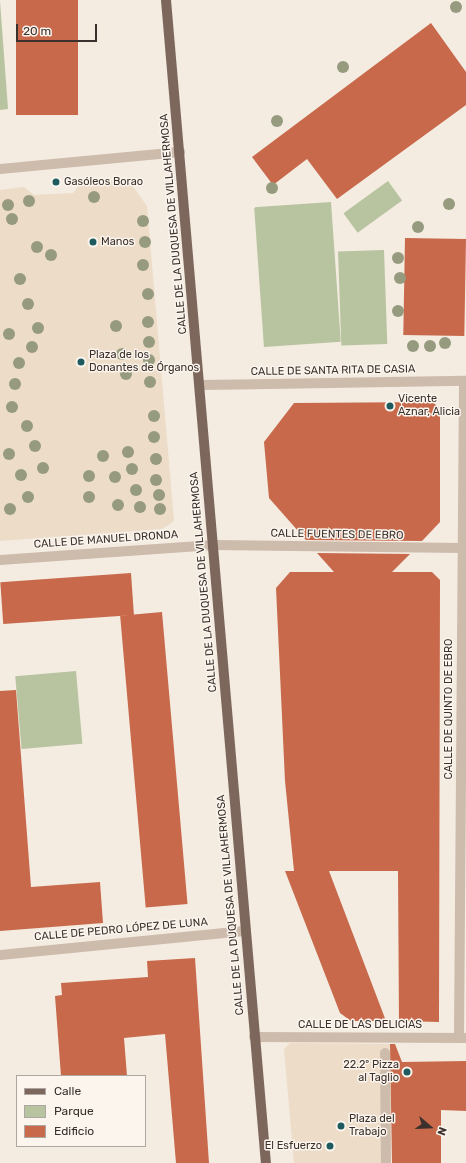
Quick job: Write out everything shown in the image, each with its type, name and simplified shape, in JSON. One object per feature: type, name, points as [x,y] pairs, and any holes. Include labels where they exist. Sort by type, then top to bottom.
[{"type":"main road","name":"CALLE DE LA DUQUESA DE VILLAHERMOSA","points":[[166,0],[201,385],[245,931],[266,1163]]},
{"type":"street","points":[[0,169],[180,152]]},
{"type":"street","name":"CALLE DE SANTA RITA DE CASIA","points":[[201,385],[465,381]]},
{"type":"street","name":"CALLE DE QUINTO DE EBRO","points":[[462,1037],[462,548],[465,381]]},
{"type":"street","name":"CALLE FUENTES DE EBRO","points":[[213,545],[462,548]]},
{"type":"street","name":"CALLE DE MANUEL DRONDA","points":[[0,560],[213,545]]},
{"type":"street","name":"CALLE DE PEDRO LÓPEZ DE LUNA","points":[[0,955],[245,931]]},
{"type":"street","name":"CALLE DE LAS DELICIAS","points":[[254,1037],[462,1037]]},
{"type":"street","points":[[385,1053],[386,1163]]},
{"type":"green space","points":[[0,1],[8,109],[0,110]]},
{"type":"green space","points":[[388,181],[402,200],[358,233],[344,213]]},
{"type":"green space","points":[[331,202],[341,342],[264,347],[254,207]]},
{"type":"green space","points":[[384,250],[387,344],[341,346],[338,252]]},
{"type":"green space","points":[[76,671],[82,744],[22,749],[15,676]]},
{"type":"shaded area","name":"Plaza de los Donantes de Órganos","points":[[115,180],[132,185],[147,206],[174,521],[162,529],[0,541],[0,190],[24,187],[34,195],[73,193],[82,182]]},
{"type":"shaded area","name":"Plaza del Trabajo","points":[[290,1043],[391,1044],[391,1163],[294,1163],[284,1049]]},
{"type":"building","points":[[16,0],[78,0],[78,115],[16,115]]},
{"type":"building","points":[[431,23],[466,72],[466,105],[337,199],[307,159],[273,185],[252,157]]},
{"type":"building","points":[[405,238],[466,239],[464,336],[403,335]]},
{"type":"building","points":[[433,402],[440,409],[440,522],[422,541],[306,540],[269,498],[264,442],[294,403]]},
{"type":"building","points":[[317,553],[410,554],[392,572],[432,572],[440,580],[439,1022],[399,1021],[398,871],[329,871],[386,1021],[351,1021],[340,1013],[285,871],[294,871],[285,781],[276,588],[290,572],[334,572]]},
{"type":"building","points":[[131,573],[134,615],[3,624],[0,582]]},
{"type":"building","points":[[162,612],[188,904],[146,908],[120,616]]},
{"type":"building","points":[[16,690],[31,887],[100,882],[103,923],[0,931],[0,691]]},
{"type":"building","points":[[195,958],[209,1163],[176,1163],[165,1034],[124,1038],[127,1075],[61,1075],[55,996],[62,995],[61,983],[148,977],[147,961]]},
{"type":"building","points":[[390,1044],[395,1044],[402,1062],[466,1061],[466,1111],[441,1110],[441,1163],[392,1163]]},
{"type":"place","name":"Gasóleos Borao","points":[[56,182]]},
{"type":"place","name":"Manos","points":[[93,242]]},
{"type":"place","name":"Plaza de los Donantes de Órganos","points":[[81,362]]},
{"type":"place","name":"Vicente Aznar, Alicia","points":[[390,406]]},
{"type":"place","name":"22.2º Pizza al Taglio","points":[[407,1072]]},
{"type":"place","name":"Plaza del Trabajo","points":[[341,1126]]},
{"type":"place","name":"El Esfuerzo","points":[[330,1146]]}]
